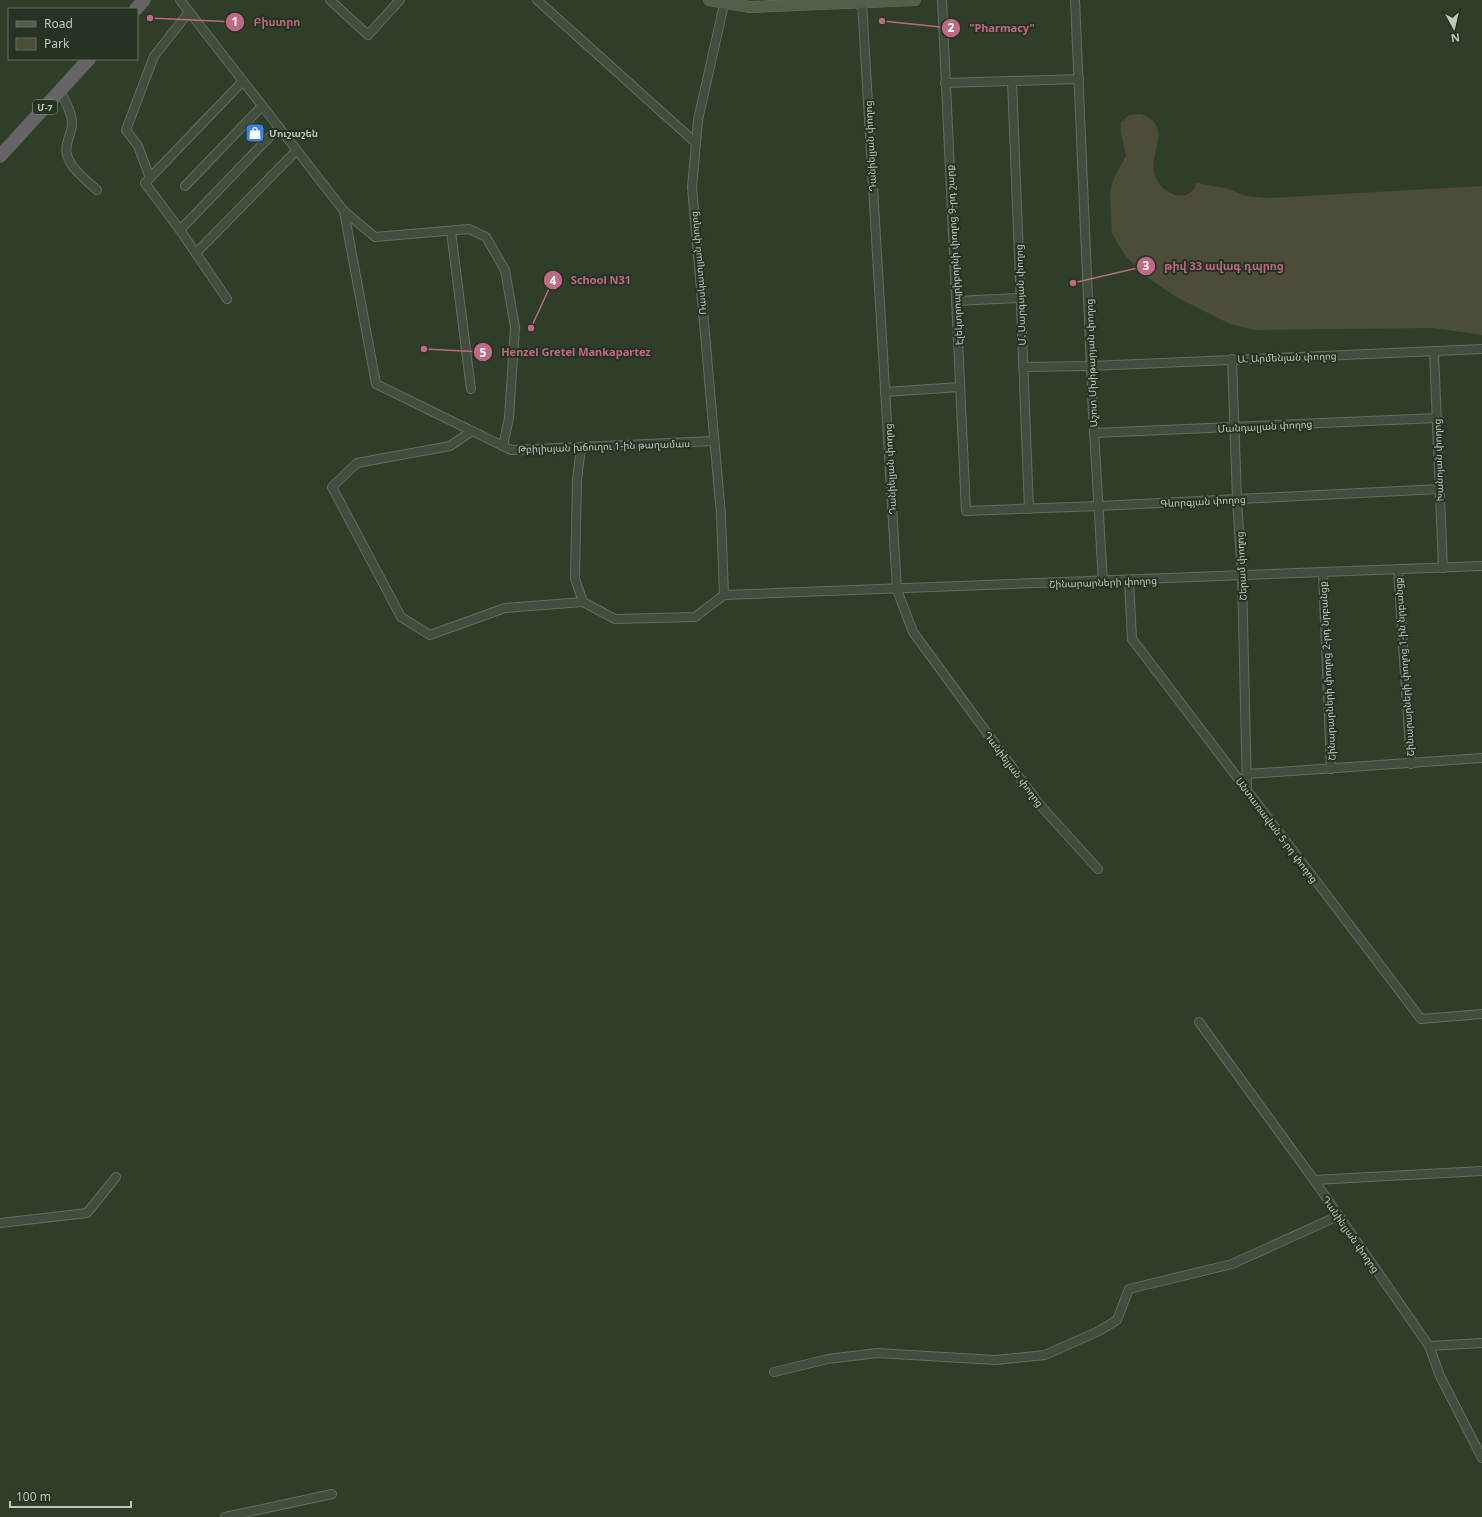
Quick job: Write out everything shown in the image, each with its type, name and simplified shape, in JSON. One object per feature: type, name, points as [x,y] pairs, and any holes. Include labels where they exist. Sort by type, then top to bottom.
[{"type":"highway","points":[[137,8],[144,0]]},
{"type":"highway","name":"Մ-7","points":[[0,156],[88,60]]},
{"type":"main road","points":[[709,0],[750,7],[914,0]]},
{"type":"street","name":"Թբիլիսյան խճուղու 1-ին թաղամաս","points":[[180,0],[344,211],[376,384],[511,450],[714,441]]},
{"type":"street","points":[[330,0],[368,35],[400,0]]},
{"type":"street","points":[[537,0],[696,143]]},
{"type":"street","name":"Էլեկտրոպրիբորնի փողոց 9-րդ շարք","points":[[942,0],[966,511]]},
{"type":"street","name":"Աշոտ Մխիթարյան փողոց","points":[[1075,0],[1094,434],[1103,582]]},
{"type":"street","name":"Ռասկատլյան փողոց","points":[[724,595],[721,515],[692,187],[698,120],[725,2]]},
{"type":"street","name":"Դանիելյան փողոց","points":[[862,2],[897,590],[913,632],[1039,804],[1098,869]]},
{"type":"street","points":[[150,178],[138,146],[126,130],[154,56],[189,12]]},
{"type":"street","points":[[945,83],[1079,79]]},
{"type":"street","points":[[227,299],[180,230],[145,183],[243,81]]},
{"type":"street","name":"Մ. Սարգսյան փողոց","points":[[1012,81],[1029,509]]},
{"type":"street","points":[[60,91],[71,116],[72,125],[66,146],[67,155],[73,165],[97,190]]},
{"type":"street","points":[[185,186],[262,106]]},
{"type":"street","points":[[180,230],[279,128]]},
{"type":"street","points":[[196,253],[296,151]]},
{"type":"street","points":[[344,211],[375,237],[468,229],[486,237],[505,270],[515,327],[509,418],[503,446]]},
{"type":"street","points":[[451,231],[471,389]]},
{"type":"street","points":[[956,301],[1020,298]]},
{"type":"street","name":"Ա. Արմենյան փողոց","points":[[1023,366],[1091,366],[1482,349]]},
{"type":"street","name":"Խանոյան փողոց","points":[[1434,352],[1443,568]]},
{"type":"street","name":"Շերամ փողոց","points":[[1232,359],[1237,499],[1242,576],[1247,791]]},
{"type":"street","points":[[885,392],[960,387]]},
{"type":"street","name":"Մանդալյան փողոց","points":[[1094,434],[1437,418]]},
{"type":"street","points":[[472,431],[450,446],[357,463],[332,487],[401,618],[430,635],[505,608],[583,602],[615,619],[695,617],[724,595]]},
{"type":"street","points":[[581,447],[577,480],[575,579],[583,602]]},
{"type":"street","name":"Գևորգյան փողոց","points":[[966,511],[1440,489]]},
{"type":"street","name":"Շինարարների փողոց","points":[[724,595],[897,590],[1482,566]]},
{"type":"street","name":"Շինարարների փողոց 1-ին նրբանցք","points":[[1398,570],[1411,764]]},
{"type":"street","name":"Շինարարների փողոց 2-րդ նրբանցք","points":[[1323,573],[1331,769]]},
{"type":"street","name":"Անտառավան 5-րդ փողոց","points":[[1129,581],[1132,639],[1421,1019],[1482,1014]]},
{"type":"street","points":[[1247,774],[1482,758]]},
{"type":"street","name":"Դանիելյան փողոց","points":[[1199,1022],[1314,1180],[1429,1346],[1440,1376],[1482,1458]]},
{"type":"street","points":[[1314,1180],[1482,1171]]},
{"type":"street","points":[[0,1223],[87,1213],[116,1176]]},
{"type":"street","points":[[774,1372],[828,1359],[877,1353],[995,1360],[1044,1356],[1099,1331],[1117,1320],[1129,1289],[1232,1264],[1338,1216]]},
{"type":"street","points":[[1429,1346],[1482,1343]]},
{"type":"street","points":[[225,1517],[332,1494]]},
{"type":"green space","points":[[1141,114],[1151,119],[1156,125],[1158,131],[1154,164],[1155,177],[1161,186],[1175,195],[1181,196],[1191,192],[1195,188],[1196,183],[1225,188],[1246,196],[1269,198],[1482,186],[1482,335],[1433,328],[1254,330],[1230,324],[1176,297],[1145,276],[1126,256],[1112,233],[1110,198],[1111,187],[1126,156],[1121,133],[1121,122],[1129,115]]},
{"type":"place","name":"Բիստրո","points":[[150,18]]},
{"type":"place","name":"\"Pharmacy\"","points":[[882,21]]},
{"type":"place","name":"Մուշաշեն","points":[[255,133]]},
{"type":"place","name":"թիվ 33 ավագ դպրոց","points":[[1073,283]]},
{"type":"place","name":"School N31","points":[[531,328]]},
{"type":"place","name":"Henzel Gretel Mankapartez","points":[[424,349]]}]
